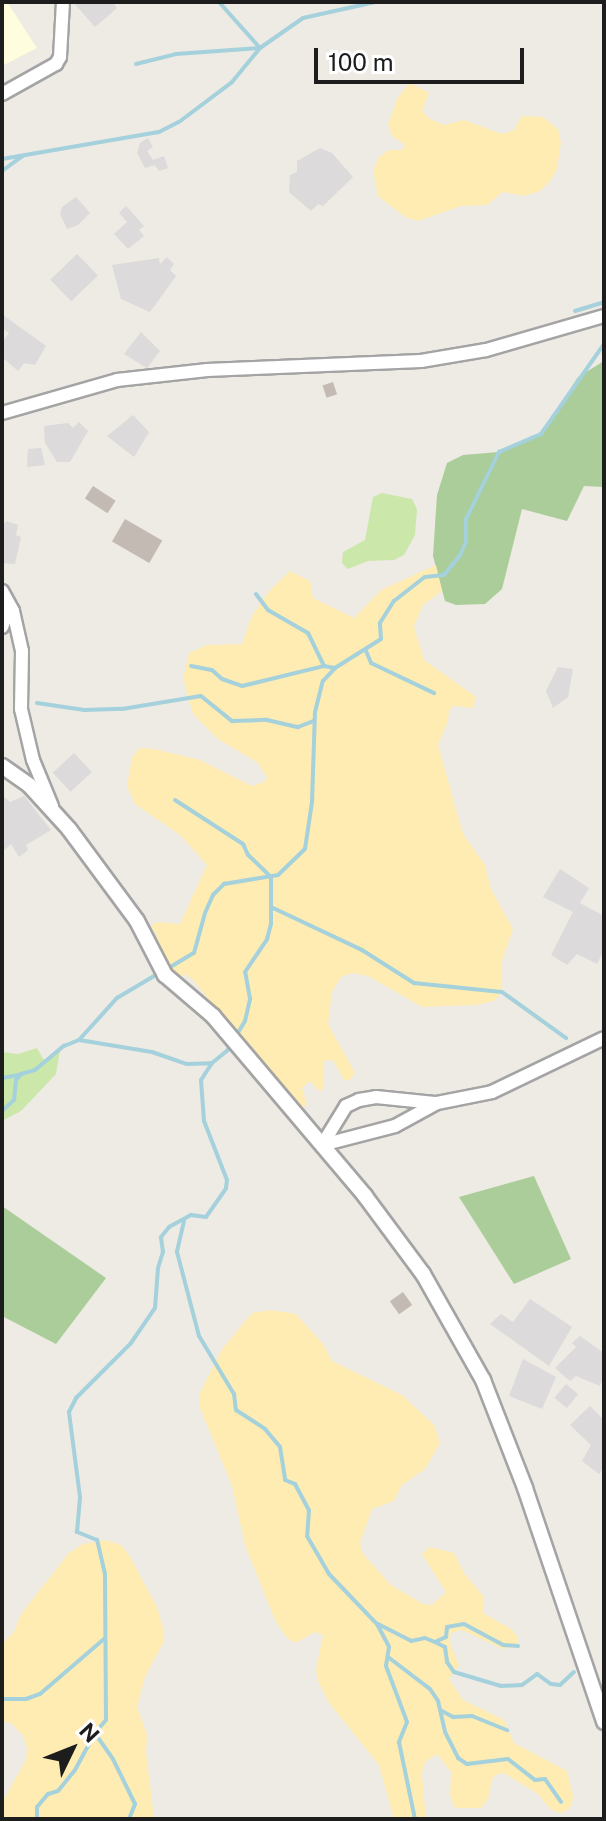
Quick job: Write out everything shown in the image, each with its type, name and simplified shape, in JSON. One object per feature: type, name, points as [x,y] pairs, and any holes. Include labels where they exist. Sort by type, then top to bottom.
[{"type":"street","points":[[2,94],[56,64],[60,57],[63,2]]},
{"type":"street","points":[[2,413],[117,380],[207,370],[421,361],[486,350],[604,316]]},
{"type":"street","points":[[2,591],[10,606],[22,651],[21,709],[33,760],[55,814]]},
{"type":"street","points":[[2,627],[10,606]]},
{"type":"street","points":[[2,766],[29,785],[55,814],[137,921],[165,975],[213,1016],[322,1145],[423,1274],[483,1380],[525,1488],[604,1722]]},
{"type":"street","points":[[322,1145],[346,1106],[359,1100],[376,1097],[437,1103],[492,1092],[604,1038]]},
{"type":"street","points":[[322,1145],[395,1126],[437,1103]]},
{"type":"shaded area","points":[[2,2],[7,2],[37,48],[2,66]]},
{"type":"shaded area","points":[[73,2],[113,2],[117,8],[95,27]]},
{"type":"shaded area","points":[[148,138],[153,147],[147,151],[153,160],[164,156],[168,168],[159,171],[155,165],[145,168],[137,153],[140,143]]},
{"type":"shaded area","points":[[320,148],[332,153],[353,177],[323,206],[318,204],[311,211],[289,192],[290,175],[297,172],[297,161]]},
{"type":"shaded area","points":[[76,197],[90,213],[78,225],[67,229],[60,214],[62,207]]},
{"type":"shaded area","points":[[126,206],[144,226],[139,230],[144,236],[128,249],[114,234],[127,222],[119,213]]},
{"type":"shaded area","points":[[77,254],[98,276],[71,301],[50,280]]},
{"type":"shaded area","points":[[167,257],[174,264],[170,270],[176,276],[150,312],[121,299],[112,265],[159,258],[160,264]]},
{"type":"shaded area","points":[[3,315],[46,346],[35,365],[24,363],[18,371],[2,357],[2,343],[9,333],[2,328]]},
{"type":"shaded area","points":[[141,332],[160,351],[147,368],[124,354]]},
{"type":"shaded area","points":[[133,415],[149,432],[134,457],[107,436]]},
{"type":"shaded area","points":[[79,422],[88,431],[70,462],[57,462],[45,443],[44,426],[68,423],[73,428]]},
{"type":"shaded area","points":[[41,448],[45,465],[27,467],[28,449]]},
{"type":"shaded area","points":[[6,521],[18,525],[16,535],[21,537],[15,564],[2,563],[2,528]]},
{"type":"shaded area","points":[[558,667],[573,669],[568,697],[553,708],[546,691]]},
{"type":"shaded area","points":[[74,753],[92,772],[71,792],[53,773]]},
{"type":"shaded area","points":[[2,795],[10,802],[24,796],[51,830],[26,845],[28,850],[19,857],[11,844],[2,852]]},
{"type":"shaded area","points":[[560,869],[589,888],[580,903],[604,916],[604,950],[597,964],[577,954],[567,965],[551,955],[573,912],[543,897]]},
{"type":"shaded area","points":[[530,1299],[572,1327],[549,1366],[490,1324],[501,1314],[513,1322]]},
{"type":"shaded area","points":[[580,1336],[604,1353],[604,1375],[600,1386],[576,1376],[570,1381],[555,1368],[576,1347],[572,1343]]},
{"type":"shaded area","points":[[523,1359],[556,1377],[542,1409],[509,1396]]},
{"type":"shaded area","points":[[566,1384],[578,1394],[567,1408],[554,1398]]},
{"type":"shaded area","points":[[590,1406],[604,1420],[604,1467],[599,1474],[582,1461],[591,1445],[570,1425]]},
{"type":"green space","points":[[604,361],[604,487],[584,486],[567,521],[522,509],[502,589],[485,604],[456,605],[445,601],[433,556],[437,495],[447,463],[463,455],[499,452],[541,434],[578,377]]},
{"type":"green space","points":[[382,493],[412,499],[417,509],[415,535],[404,555],[394,560],[368,561],[348,569],[342,563],[343,552],[365,540],[373,497]]},
{"type":"green space","points":[[37,1048],[44,1060],[60,1050],[56,1074],[21,1111],[2,1121],[2,1052],[18,1054]]},
{"type":"green space","points":[[534,1176],[571,1259],[514,1284],[459,1197]]},
{"type":"green space","points":[[2,1206],[106,1278],[56,1344],[2,1316]]},
{"type":"sand","points":[[410,83],[429,93],[422,111],[430,119],[444,125],[464,120],[502,134],[514,130],[522,116],[543,117],[558,129],[561,143],[557,169],[551,180],[540,191],[524,196],[503,192],[487,205],[461,206],[418,221],[405,217],[378,196],[373,171],[379,157],[389,150],[402,150],[405,145],[392,136],[388,124],[398,97]]},
{"type":"sand","points":[[436,565],[442,591],[423,605],[414,626],[424,660],[476,697],[473,708],[454,706],[449,710],[438,745],[463,834],[485,865],[491,889],[513,929],[502,961],[502,992],[494,1001],[476,1005],[422,1007],[368,976],[352,973],[341,977],[332,992],[328,1024],[355,1073],[350,1080],[344,1080],[333,1060],[324,1061],[323,1088],[320,1092],[310,1081],[302,1088],[307,1104],[299,1111],[193,980],[185,974],[177,979],[154,948],[157,936],[151,926],[156,922],[180,924],[207,865],[180,835],[135,804],[127,786],[132,758],[139,748],[154,749],[200,760],[252,786],[264,782],[267,777],[258,763],[218,739],[193,714],[183,678],[189,653],[207,645],[242,644],[252,616],[270,590],[290,571],[310,581],[313,598],[354,618],[381,590]]},
{"type":"sand","points":[[271,1310],[296,1314],[323,1344],[332,1361],[402,1395],[434,1425],[440,1443],[425,1469],[402,1485],[394,1501],[372,1509],[360,1543],[363,1554],[391,1585],[423,1604],[432,1605],[446,1592],[422,1554],[430,1547],[454,1553],[464,1573],[484,1597],[483,1613],[511,1629],[518,1637],[518,1646],[503,1649],[462,1630],[451,1633],[449,1641],[459,1665],[449,1679],[463,1700],[504,1720],[514,1743],[567,1771],[573,1796],[572,1805],[566,1811],[560,1813],[550,1809],[538,1794],[504,1773],[495,1775],[488,1799],[481,1808],[455,1808],[450,1795],[451,1772],[437,1754],[425,1762],[422,1774],[426,1819],[394,1819],[379,1765],[329,1703],[318,1681],[316,1670],[323,1635],[315,1632],[296,1643],[287,1638],[275,1620],[245,1545],[232,1486],[200,1408],[200,1393],[222,1349],[252,1313]]},
{"type":"sand","points":[[105,1540],[121,1545],[129,1555],[157,1607],[163,1627],[163,1643],[145,1677],[137,1707],[147,1735],[146,1752],[154,1819],[2,1819],[4,1799],[26,1760],[27,1748],[23,1736],[11,1723],[2,1721],[2,1644],[14,1632],[21,1614],[69,1553],[83,1544]]},
{"type":"building","points":[[333,382],[337,394],[327,398],[323,385]]},
{"type":"building","points":[[93,486],[116,501],[107,513],[85,499]]},
{"type":"building","points":[[125,519],[162,540],[149,563],[112,542]]},
{"type":"building","points":[[403,1292],[412,1305],[399,1314],[390,1301]]},
{"type":"waterway","points":[[2,159],[159,132],[179,122],[232,82],[260,48],[219,2]]},
{"type":"waterway","points":[[136,64],[176,54],[260,48],[303,18],[375,2]]},
{"type":"waterway","points":[[2,171],[23,156]]},
{"type":"waterway","points":[[575,311],[604,302]]},
{"type":"waterway","points":[[167,969],[194,953],[205,913],[213,895],[224,884],[278,875],[305,849],[312,802],[315,712],[323,681],[335,668],[381,639],[380,623],[394,601],[425,577],[444,575],[466,542],[466,519],[499,452],[541,434],[604,344]]},
{"type":"waterway","points":[[256,594],[268,610],[308,633],[324,666]]},
{"type":"waterway","points":[[366,651],[371,663],[434,693]]},
{"type":"waterway","points":[[191,666],[212,670],[222,679],[242,686],[324,666],[335,668]]},
{"type":"waterway","points":[[37,703],[84,710],[122,709],[201,696],[232,721],[267,720],[298,727],[314,721]]},
{"type":"waterway","points":[[2,1111],[14,1100],[16,1080],[21,1074],[35,1070],[64,1046],[79,1040],[152,1052],[187,1064],[212,1063],[227,1051],[245,1021],[250,999],[245,972],[267,939],[271,924],[271,877],[248,855],[243,844],[175,800]]},
{"type":"waterway","points":[[271,907],[362,950],[414,983],[502,992],[566,1038]]},
{"type":"waterway","points":[[79,1040],[117,998],[159,973]]},
{"type":"waterway","points":[[129,1819],[135,1804],[113,1759],[95,1733],[106,1720],[105,1574],[97,1540],[77,1532],[80,1497],[69,1412],[76,1398],[131,1343],[155,1308],[158,1268],[163,1252],[161,1237],[169,1227],[191,1215],[206,1217],[226,1188],[227,1180],[204,1121],[201,1080],[212,1063]]},
{"type":"waterway","points":[[2,1078],[19,1075]]},
{"type":"waterway","points":[[184,1221],[177,1252],[199,1336],[234,1394],[236,1410],[265,1429],[280,1447],[285,1480],[295,1484],[309,1510],[307,1536],[329,1574],[377,1624],[389,1647],[386,1666],[407,1722],[399,1742],[415,1819]]},
{"type":"waterway","points":[[378,1624],[411,1641],[425,1638],[445,1647],[447,1662],[454,1672],[501,1686],[522,1685],[537,1674],[551,1684],[560,1685],[574,1672]]},
{"type":"waterway","points":[[437,1641],[446,1637],[447,1627],[464,1624],[503,1645],[518,1646]]},
{"type":"waterway","points":[[2,1699],[26,1699],[40,1694],[104,1639]]},
{"type":"waterway","points":[[388,1657],[430,1689],[438,1701],[445,1732],[458,1758],[467,1764],[508,1759],[535,1780],[545,1779],[561,1802]]},
{"type":"waterway","points":[[442,1711],[453,1717],[472,1716],[507,1730]]},
{"type":"waterway","points":[[37,1819],[37,1807],[48,1794],[58,1791],[75,1770],[95,1733]]}]
